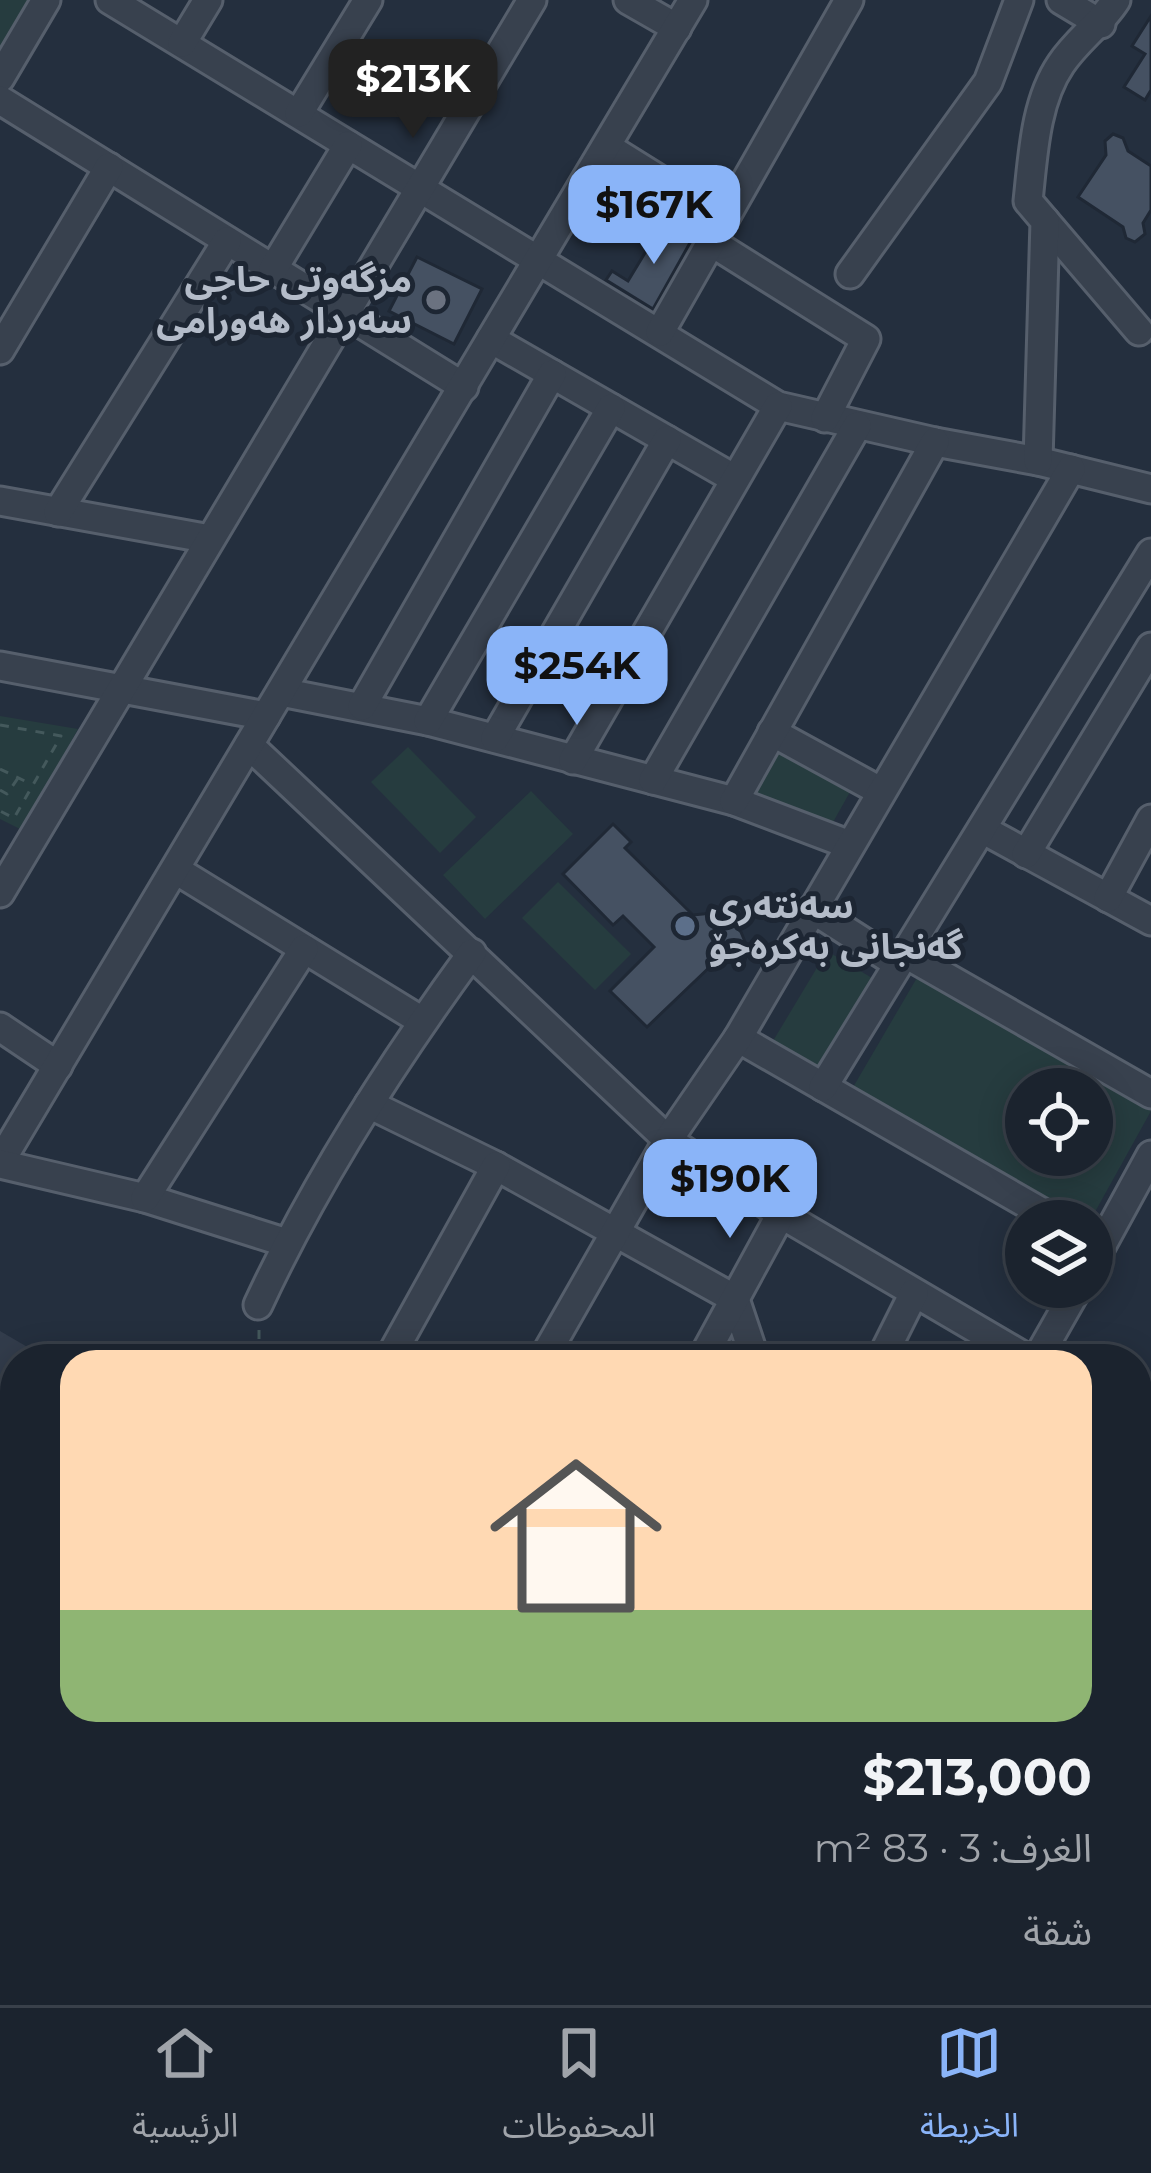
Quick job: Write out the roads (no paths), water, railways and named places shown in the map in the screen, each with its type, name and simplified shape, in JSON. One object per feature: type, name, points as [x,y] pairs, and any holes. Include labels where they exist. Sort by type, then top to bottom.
[{"type":"street","points":[[46,0],[1,81],[109,167],[464,387]]},
{"type":"street","points":[[110,0],[778,406],[1151,489]]},
{"type":"street","points":[[182,43],[208,0]]},
{"type":"street","points":[[298,113],[368,0]]},
{"type":"street","points":[[0,893],[9,854],[121,688],[532,0]]},
{"type":"street","points":[[628,0],[677,28]]},
{"type":"street","points":[[287,1243],[145,1198],[0,1163],[693,0]]},
{"type":"street","points":[[660,332],[849,0]]},
{"type":"street","points":[[850,274],[988,82],[1019,0]]},
{"type":"street","points":[[1061,0],[1108,12],[1061,63],[1042,109],[1028,201],[1139,331]]},
{"type":"street","points":[[273,269],[347,145]]},
{"type":"street","points":[[607,147],[866,339],[825,418]]},
{"type":"street","points":[[0,350],[109,167]]},
{"type":"street","points":[[1038,461],[1045,221]]},
{"type":"street","points":[[58,512],[227,241]]},
{"type":"street","points":[[491,339],[735,479]]},
{"type":"street","points":[[362,706],[552,374]]},
{"type":"street","points":[[573,760],[778,406]]},
{"type":"street","points":[[428,721],[611,407]]},
{"type":"street","points":[[653,779],[857,426]]},
{"type":"street","points":[[495,738],[667,440]]},
{"type":"street","points":[[734,801],[934,442]]},
{"type":"street","points":[[551,1344],[668,1140],[738,1038],[1071,469]]},
{"type":"street","points":[[0,501],[210,539]]},
{"type":"street","points":[[824,1087],[1151,553]]},
{"type":"street","points":[[1026,854],[1151,647]]},
{"type":"street","points":[[0,666],[121,688],[273,704],[362,706],[734,801],[850,845]]},
{"type":"street","points":[[772,732],[880,790]]},
{"type":"street","points":[[249,745],[668,1140],[914,1293],[1015,1344]]},
{"type":"street","points":[[1108,898],[1151,819]]},
{"type":"street","points":[[982,830],[1151,921]]},
{"type":"street","points":[[176,870],[422,1021]]},
{"type":"street","points":[[812,909],[1151,1094]]},
{"type":"street","points":[[145,1198],[304,949]]},
{"type":"street","points":[[258,1305],[287,1243],[369,1103],[472,953]]},
{"type":"street","points":[[0,1027],[58,1066]]},
{"type":"street","points":[[738,1038],[1020,1200]]},
{"type":"street","points":[[369,1103],[496,1166],[735,1299],[750,1344]]},
{"type":"street","points":[[1113,1219],[1151,1155]]},
{"type":"street","points":[[396,1344],[496,1166]]},
{"type":"street","points":[[710,1344],[781,1214]]},
{"type":"street","points":[[888,1344],[914,1293]]},
{"type":"street","points":[[1044,1344],[1065,1308]]},
{"type":"place","name":"مزگەوتی حاجی سەردار هەورامی","points":[[436,300]]},
{"type":"place","name":"سەنتەری گەنجانی بەکرەجۆ","points":[[685,926]]}]
